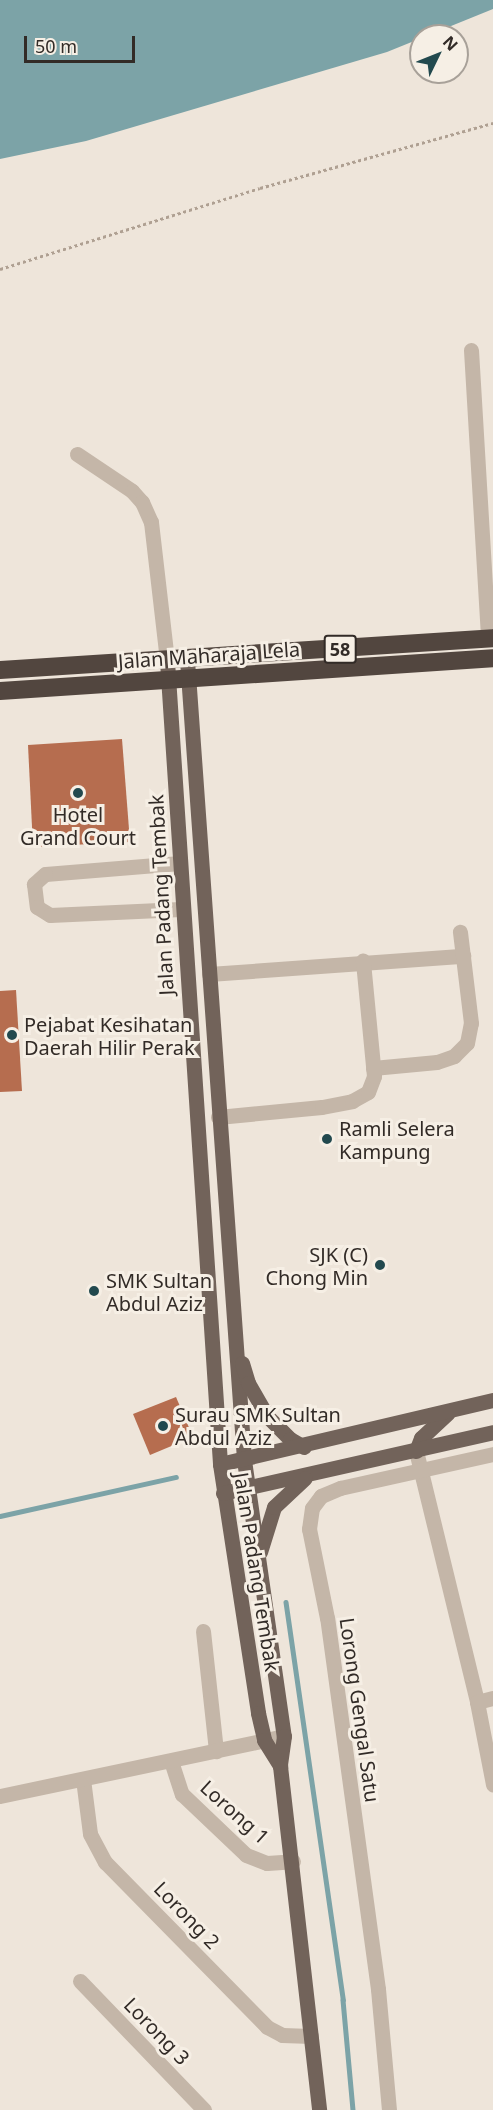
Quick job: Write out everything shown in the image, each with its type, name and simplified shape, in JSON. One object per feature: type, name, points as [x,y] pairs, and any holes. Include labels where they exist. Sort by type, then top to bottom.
[{"type":"highway","name":"Jalan Maharaja Lela","points":[[0,691],[169,680],[188,669],[491,638]]},
{"type":"highway","name":"Jalan Maharaja Lela","points":[[0,670],[167,661],[188,669],[493,658]]},
{"type":"main road","name":"Jalan Padang Tembak","points":[[167,661],[181,909],[220,1464],[264,1740],[280,1766]]},
{"type":"main road","name":"Jalan Padang Tembak","points":[[188,669],[233,1331],[244,1460],[284,1736],[280,1766],[293,1861],[319,2110]]},
{"type":"main road","points":[[233,1331],[256,1400],[277,1428],[304,1447]]},
{"type":"main road","points":[[220,1464],[304,1447],[493,1400]]},
{"type":"main road","points":[[416,1451],[421,1438],[450,1411]]},
{"type":"main road","points":[[223,1493],[493,1432]]},
{"type":"main road","points":[[258,1564],[274,1507],[308,1475]]},
{"type":"street","points":[[471,350],[491,638]]},
{"type":"street","points":[[76,454],[132,491],[142,502],[152,532],[167,661]]},
{"type":"street","points":[[180,863],[45,874],[34,884],[37,907],[50,915],[181,909]]},
{"type":"street","points":[[374,1068],[437,1062],[454,1056],[467,1043],[471,1023],[460,932]]},
{"type":"street","points":[[209,974],[363,961],[463,956]]},
{"type":"street","points":[[218,1117],[352,1101],[368,1092],[374,1068],[363,961]]},
{"type":"street","points":[[416,1451],[477,1702],[493,1784]]},
{"type":"street","name":"Lorong Gengal Satu","points":[[389,2110],[378,1989],[327,1617],[309,1529],[312,1508],[321,1496],[340,1488],[493,1454]]},
{"type":"street","points":[[203,1631],[216,1751]]},
{"type":"street","points":[[477,1702],[493,1698]]},
{"type":"street","points":[[0,1796],[284,1736]]},
{"type":"street","name":"Lorong 1","points":[[171,1761],[182,1794],[246,1855],[267,1863],[293,1861]]},
{"type":"street","name":"Lorong 2","points":[[83,1779],[90,1834],[105,1862],[267,2027],[282,2035],[311,2036]]},
{"type":"street","name":"Lorong 3","points":[[80,1981],[204,2110]]},
{"type":"path","points":[[0,269],[260,188],[493,123]]},
{"type":"water","points":[[0,0],[493,0],[493,9],[456,24],[409,24],[409,43],[387,52],[86,141],[0,159]]},
{"type":"building","name":"Hotel Grand Court","points":[[122,739],[130,842],[33,847],[28,745]]},
{"type":"building","name":"Pejabat Kesihatan Daerah Hilir Perak","points":[[16,990],[22,1091],[0,1092],[0,991]]},
{"type":"building","name":"Surau SMK Sultan Abdul Aziz","points":[[176,1397],[193,1437],[150,1455],[133,1414]]},
{"type":"waterway","points":[[0,1516],[176,1477]]},
{"type":"waterway","points":[[286,1602],[343,2000],[353,2110]]},
{"type":"place","name":"Hotel Grand Court","points":[[78,793]]},
{"type":"place","name":"Pejabat Kesihatan Daerah Hilir Perak","points":[[12,1035]]},
{"type":"place","name":"Ramli Selera Kampung","points":[[327,1139]]},
{"type":"place","name":"SJK (C) Chong Min","points":[[380,1265]]},
{"type":"place","name":"SMK Sultan Abdul Aziz","points":[[94,1291]]},
{"type":"place","name":"Surau SMK Sultan Abdul Aziz","points":[[163,1426]]}]
